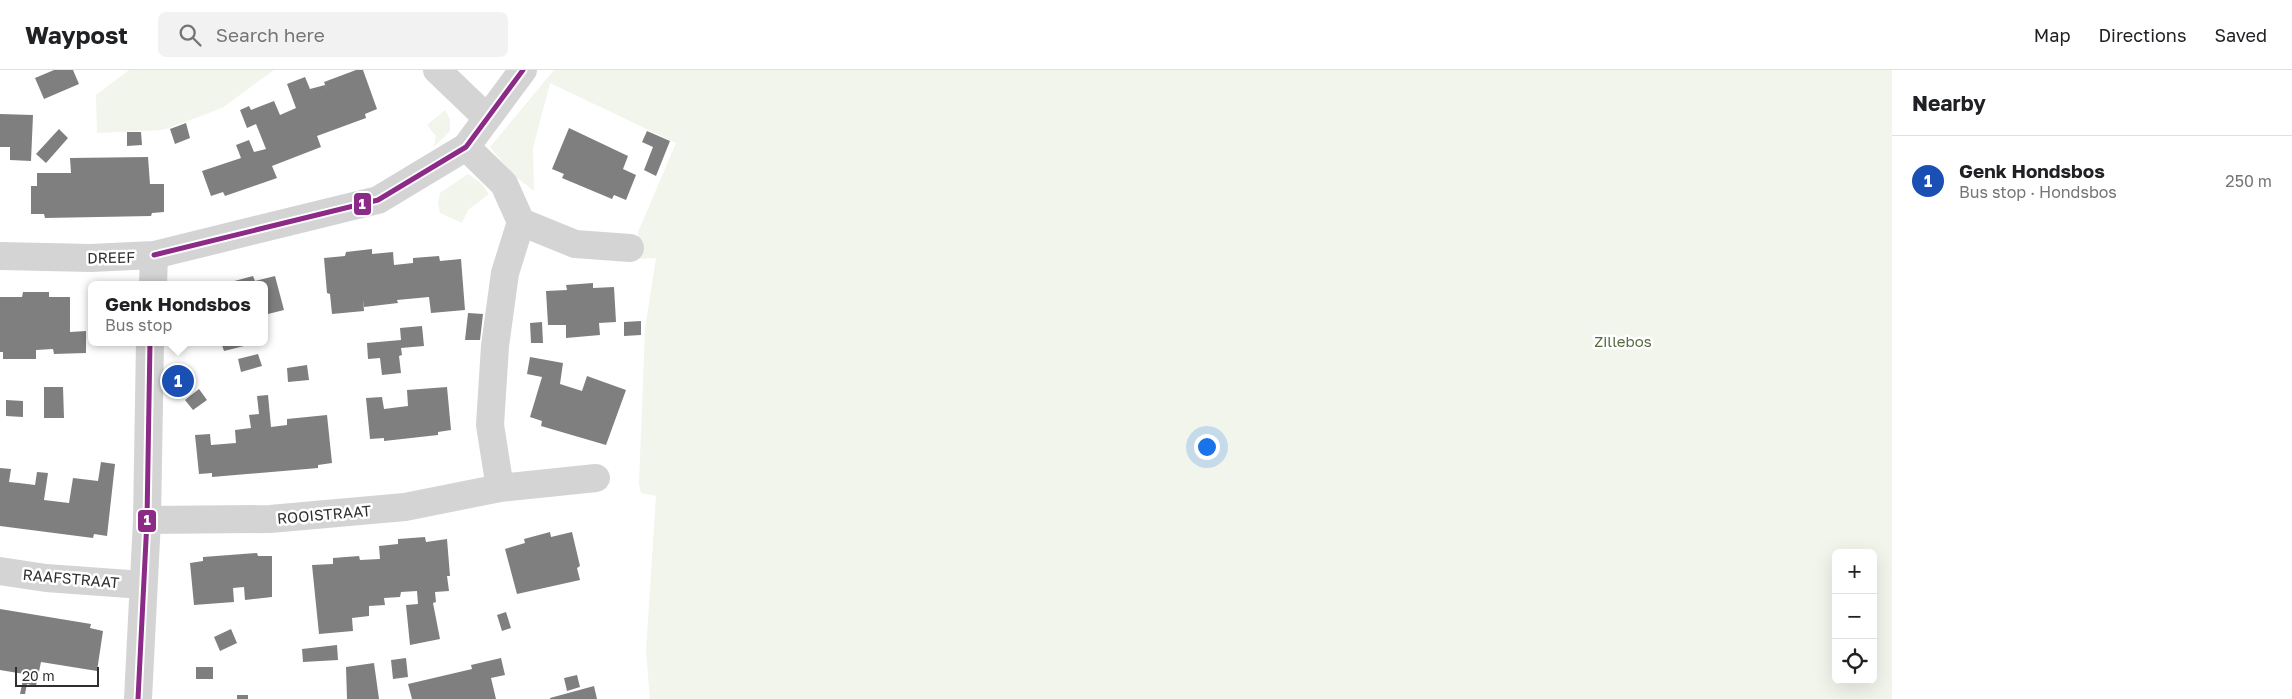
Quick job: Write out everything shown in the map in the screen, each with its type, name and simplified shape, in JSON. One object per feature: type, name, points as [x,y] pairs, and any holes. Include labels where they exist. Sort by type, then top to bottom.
[{"type":"street","points":[[437,70],[487,118]]},
{"type":"street","name":"DREEF","points":[[0,256],[91,258],[154,256],[378,200],[466,147],[523,70]]},
{"type":"street","points":[[466,147],[504,184],[521,222],[505,273],[495,346],[490,425],[500,488]]},
{"type":"street","points":[[521,222],[575,244],[630,248]]},
{"type":"street","points":[[153,281],[154,256]]},
{"type":"street","points":[[138,699],[147,520],[150,346]]},
{"type":"street","name":"ROOISTRAAT","points":[[147,520],[270,519],[405,507],[500,488],[596,478]]},
{"type":"street","name":"RAAFSTRAAT","points":[[0,571],[46,578],[143,585]]},
{"type":"green space","points":[[129,70],[274,70],[222,108],[163,130],[97,133],[96,95]]},
{"type":"green space","name":"Zillebos","points":[[554,70],[1892,70],[1892,699],[650,699],[646,651],[656,496],[641,493],[639,484],[645,329],[656,258],[637,259],[638,232],[676,143],[550,83],[533,148],[534,191],[512,174],[490,147]]},
{"type":"green space","points":[[445,110],[450,119],[450,131],[434,147],[436,136],[427,125]]},
{"type":"green space","points":[[468,174],[481,183],[489,194],[468,210],[462,223],[440,213],[438,203],[440,193]]},
{"type":"building","points":[[54,70],[73,70],[79,84],[44,99],[35,78]]},
{"type":"building","points":[[356,70],[363,70],[377,109],[365,114],[366,118],[317,136],[321,147],[272,166],[277,178],[225,196],[223,192],[211,196],[202,171],[241,158],[236,145],[249,140],[254,152],[266,149],[256,124],[247,128],[240,110],[249,106],[251,110],[274,101],[280,115],[296,108],[287,84],[305,77],[310,89],[325,85],[328,93],[324,82]]},
{"type":"building","points":[[0,114],[33,115],[31,161],[10,160],[10,147],[0,147]]},
{"type":"building","points":[[186,123],[190,138],[175,144],[170,129]]},
{"type":"building","points":[[569,128],[628,156],[623,169],[636,175],[626,200],[614,195],[612,199],[562,178],[564,174],[552,169]]},
{"type":"building","points":[[59,129],[68,138],[46,163],[36,154]]},
{"type":"building","points":[[647,131],[670,141],[656,176],[644,170],[653,147],[642,142]]},
{"type":"building","points":[[127,132],[141,132],[142,145],[127,146]]},
{"type":"building","points":[[148,157],[150,184],[164,184],[164,212],[152,213],[151,216],[45,218],[44,214],[31,214],[31,186],[37,186],[37,173],[71,173],[70,158]]},
{"type":"building","points":[[372,249],[372,254],[393,252],[394,265],[413,263],[413,258],[439,256],[440,261],[461,259],[465,310],[431,313],[429,297],[397,300],[398,303],[364,307],[363,299],[364,311],[332,314],[330,294],[327,293],[324,258],[345,256],[346,252]]},
{"type":"building","points":[[253,276],[255,281],[234,281]]},
{"type":"building","points":[[275,276],[284,310],[268,314],[268,281],[255,281]]},
{"type":"building","points":[[593,283],[593,288],[614,287],[616,322],[599,323],[600,335],[566,338],[566,325],[548,325],[546,291],[567,290],[566,285]]},
{"type":"building","points":[[23,292],[49,292],[49,297],[70,297],[70,332],[86,331],[86,353],[54,354],[53,349],[36,350],[36,359],[3,359],[3,352],[0,352],[0,297],[22,297]]},
{"type":"building","points":[[468,313],[483,314],[480,340],[465,340]]},
{"type":"building","points":[[641,321],[641,335],[624,336],[624,322]]},
{"type":"building","points":[[542,322],[543,343],[531,343],[530,323]]},
{"type":"building","points":[[422,326],[424,346],[401,348],[402,355],[399,356],[401,373],[382,375],[380,358],[368,359],[367,343],[401,340],[400,328]]},
{"type":"building","points":[[222,346],[244,346],[224,351]]},
{"type":"building","points":[[258,354],[262,366],[241,372],[238,359]]},
{"type":"building","points":[[530,357],[563,363],[560,384],[582,391],[587,376],[626,390],[606,445],[541,426],[542,421],[530,417],[542,377],[527,374]]},
{"type":"building","points":[[307,365],[309,380],[288,382],[287,368]]},
{"type":"building","points":[[44,387],[63,387],[64,418],[44,418]]},
{"type":"building","points":[[447,387],[451,430],[438,432],[438,435],[384,441],[384,438],[370,439],[366,398],[382,397],[384,409],[408,406],[407,390]]},
{"type":"building","points":[[199,389],[207,400],[193,410],[185,400]]},
{"type":"building","points":[[268,395],[271,427],[287,425],[287,419],[327,415],[332,463],[318,465],[318,468],[212,477],[212,473],[199,474],[195,435],[210,434],[211,445],[236,443],[235,430],[251,428],[249,415],[259,414],[257,396]]},
{"type":"building","points":[[6,400],[23,401],[23,417],[6,416]]},
{"type":"building","points":[[101,462],[115,464],[107,536],[94,534],[93,538],[0,526],[0,468],[11,469],[9,482],[35,485],[37,472],[48,473],[44,500],[69,503],[73,478],[98,481]]},
{"type":"building","points":[[550,532],[551,537],[572,532],[580,566],[577,568],[580,580],[517,594],[505,549],[525,543],[524,539]]},
{"type":"building","points":[[425,537],[426,542],[447,539],[450,576],[447,576],[449,591],[435,592],[436,602],[433,603],[440,639],[410,645],[406,605],[418,604],[417,591],[401,592],[400,597],[384,598],[385,605],[369,606],[369,616],[352,618],[353,631],[319,634],[312,565],[333,564],[333,558],[359,556],[360,560],[380,559],[379,546],[398,544],[398,539]]},
{"type":"building","points":[[257,553],[258,556],[272,556],[272,597],[245,600],[244,587],[233,588],[234,602],[194,605],[190,563],[203,561],[203,557]]},
{"type":"building","points":[[0,609],[91,624],[90,628],[103,631],[97,671],[41,662],[36,686],[27,684],[25,694],[20,694],[24,674],[0,670]]},
{"type":"building","points":[[506,612],[511,628],[502,631],[497,615]]},
{"type":"building","points":[[231,629],[237,643],[220,651],[214,637]]},
{"type":"building","points":[[337,645],[338,660],[303,662],[302,649]]},
{"type":"building","points":[[406,658],[408,677],[393,679],[391,660]]},
{"type":"building","points":[[501,658],[505,675],[491,678],[496,699],[412,699],[408,684],[472,669],[471,665]]},
{"type":"building","points":[[374,663],[379,699],[347,699],[346,667]]},
{"type":"building","points":[[196,667],[213,667],[213,679],[196,679]]},
{"type":"building","points":[[577,675],[580,687],[567,691],[564,678]]},
{"type":"building","points":[[594,686],[597,699],[550,699],[550,698]]},
{"type":"building","points":[[237,695],[248,695],[248,699],[237,699]]},
{"type":"transit line","name":"1","points":[[154,255],[378,200],[466,147],[523,70]]},
{"type":"transit line","name":"1","points":[[138,699],[147,520],[150,346]]},
{"type":"place","name":"Genk Hondsbos","points":[[178,381]]}]
